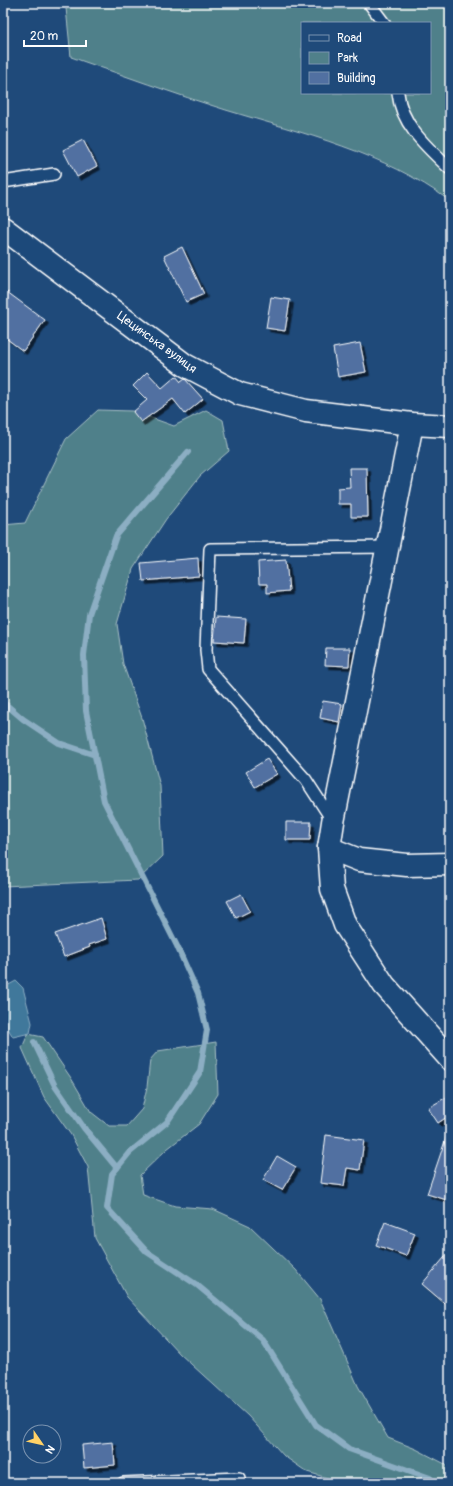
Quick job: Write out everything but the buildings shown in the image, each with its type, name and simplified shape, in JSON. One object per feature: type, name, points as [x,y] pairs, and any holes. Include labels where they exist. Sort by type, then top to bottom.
[{"type":"street","name":"Цецинська вулиця","points":[[3,228],[185,365],[240,394],[306,411],[412,424],[450,426]]},
{"type":"street","points":[[412,424],[329,848],[332,889],[345,925],[384,985],[450,1059]]},
{"type":"street","points":[[329,848],[359,860],[407,865],[450,864]]},
{"type":"lane","points":[[369,3],[383,22]]},
{"type":"lane","points":[[398,94],[399,106],[415,135],[450,170]]},
{"type":"lane","points":[[3,182],[54,174]]},
{"type":"lane","points":[[333,822],[306,780],[208,669],[206,650],[210,549],[389,547]]},
{"type":"lane","points":[[124,1483],[239,1478]]},
{"type":"green space","points":[[30,3],[450,3],[450,201],[398,169],[371,157],[314,136],[207,104],[71,57],[66,8]]},
{"type":"green space","points":[[98,410],[132,411],[174,426],[206,410],[223,420],[229,451],[200,476],[166,519],[133,569],[117,624],[123,664],[142,718],[160,786],[163,856],[138,880],[3,886],[3,525],[25,523],[66,439]]},
{"type":"green space","points":[[28,1034],[43,1037],[71,1078],[91,1112],[109,1126],[127,1126],[142,1109],[147,1087],[150,1060],[158,1051],[216,1042],[218,1094],[199,1124],[167,1149],[140,1175],[143,1195],[175,1206],[213,1209],[250,1226],[296,1270],[320,1299],[358,1386],[388,1438],[416,1449],[445,1464],[450,1470],[450,1483],[345,1483],[307,1472],[284,1456],[248,1416],[180,1354],[127,1297],[95,1238],[88,1167],[71,1135],[44,1097],[22,1048]]},
{"type":"water","points":[[16,981],[23,988],[32,1023],[30,1033],[13,1037],[7,1027],[3,988]]},
{"type":"waterway","points":[[188,452],[116,536],[89,614],[84,655],[86,711],[104,801],[177,946],[198,993],[207,1030],[200,1072],[167,1122],[129,1153],[112,1174],[107,1208],[147,1252],[197,1285],[263,1340],[316,1425],[349,1449],[430,1478],[435,1483]]},
{"type":"waterway","points":[[3,702],[23,719],[59,743],[95,755]]},
{"type":"waterway","points":[[34,1042],[55,1086],[84,1128],[117,1168]]}]
